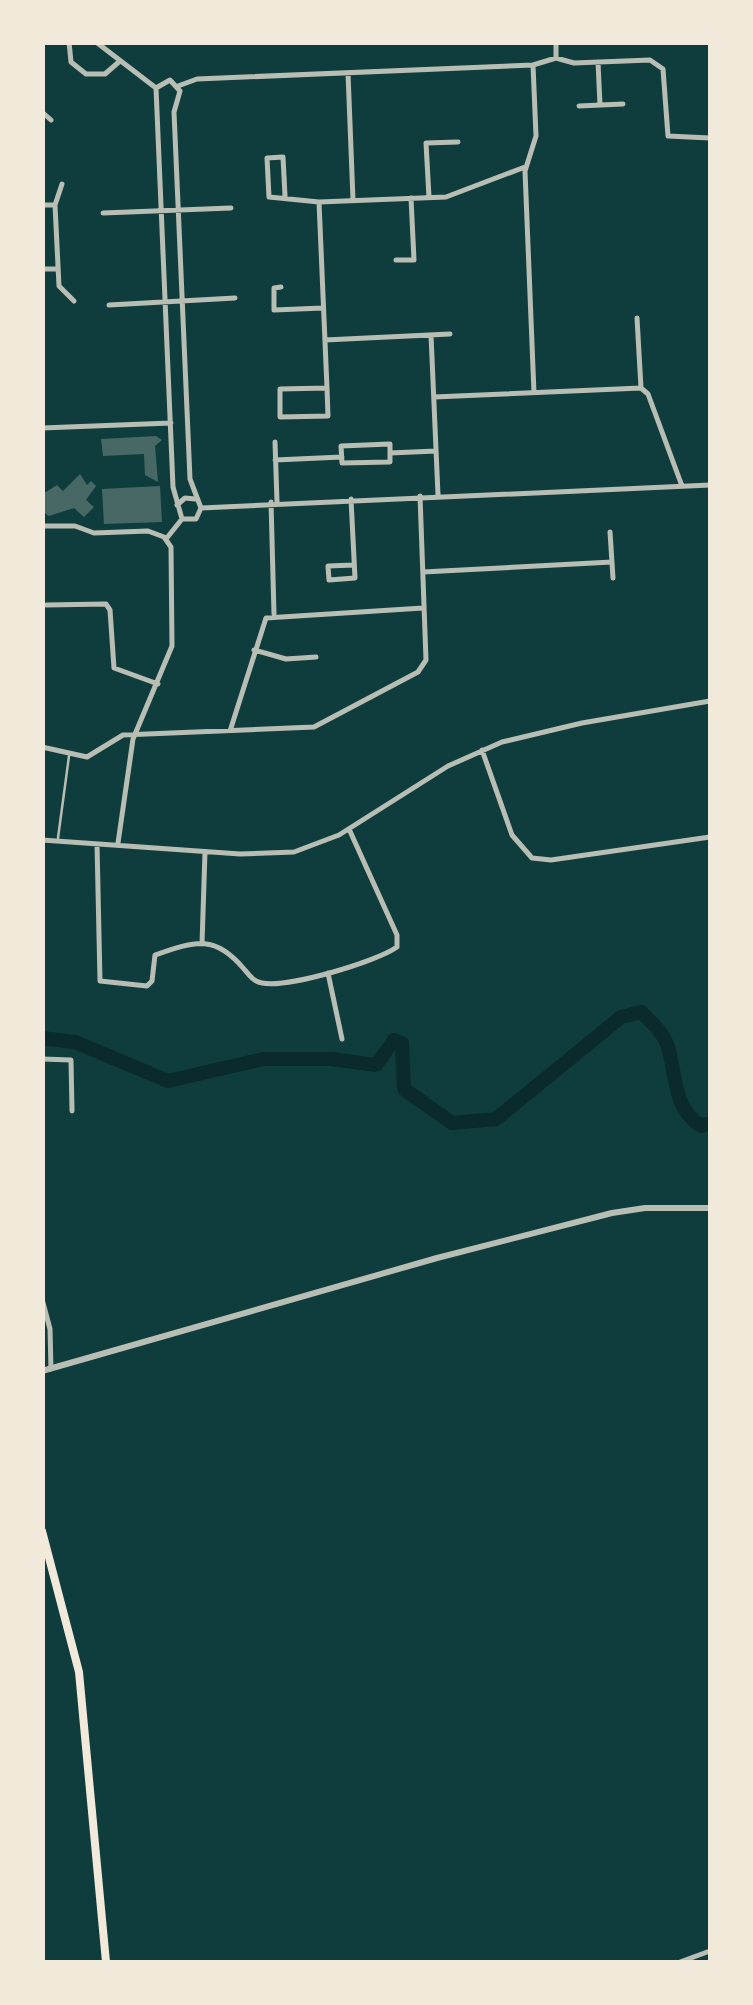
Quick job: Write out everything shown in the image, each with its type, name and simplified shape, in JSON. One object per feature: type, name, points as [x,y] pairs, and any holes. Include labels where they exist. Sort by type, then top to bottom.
[{"type":"main road","points":[[42,1531],[69,1620],[80,1680],[106,1962]]},
{"type":"street","points":[[69,42],[72,62],[86,74],[105,74],[120,61]]},
{"type":"street","points":[[96,42],[156,88]]},
{"type":"street","points":[[556,42],[556,58]]},
{"type":"street","points":[[156,88],[166,80],[178,86],[197,79],[533,65],[556,58],[658,63],[662,69],[666,134],[676,139],[710,138]]},
{"type":"street","points":[[598,62],[600,105]]},
{"type":"street","points":[[533,65],[536,136],[525,167],[534,393]]},
{"type":"street","points":[[348,73],[353,201]]},
{"type":"street","points":[[178,86],[178,210],[190,483],[200,508]]},
{"type":"street","points":[[156,88],[171,423],[177,506],[182,519]]},
{"type":"street","points":[[156,100],[167,106],[177,102]]},
{"type":"street","points":[[580,106],[623,104]]},
{"type":"street","points":[[42,112],[51,120]]},
{"type":"street","points":[[429,197],[426,143],[458,142]]},
{"type":"street","points":[[285,196],[283,156],[267,158],[269,197],[319,202],[449,196],[525,167]]},
{"type":"street","points":[[62,184],[56,205],[60,288],[74,302]]},
{"type":"street","points":[[396,260],[414,260],[411,198]]},
{"type":"street","points":[[319,202],[324,308],[325,340],[327,388],[328,416],[280,417],[280,390],[327,388]]},
{"type":"street","points":[[42,206],[56,205]]},
{"type":"street","points":[[104,214],[231,208]]},
{"type":"street","points":[[42,269],[58,268]]},
{"type":"street","points":[[281,287],[274,288],[274,310],[324,308]]},
{"type":"street","points":[[110,305],[235,298]]},
{"type":"street","points":[[638,318],[641,388]]},
{"type":"street","points":[[325,340],[450,334]]},
{"type":"street","points":[[431,335],[438,495]]},
{"type":"street","points":[[434,397],[641,388],[648,394],[682,486]]},
{"type":"street","points":[[42,428],[171,423]]},
{"type":"street","points":[[274,442],[274,614]]},
{"type":"street","points":[[390,444],[390,453],[390,462],[342,463],[341,446],[390,444]]},
{"type":"street","points":[[390,453],[436,450]]},
{"type":"street","points":[[275,460],[342,457]]},
{"type":"street","points":[[200,508],[710,484]]},
{"type":"street","points":[[42,747],[68,756],[96,755],[117,737],[314,728],[418,672],[426,660],[420,496]]},
{"type":"street","points":[[177,506],[185,498],[196,499]]},
{"type":"street","points":[[351,498],[355,578],[329,580],[328,566],[354,564]]},
{"type":"street","points":[[182,519],[194,520],[200,508]]},
{"type":"street","points":[[166,539],[182,519]]},
{"type":"street","points":[[42,526],[75,526],[94,533],[148,532],[166,539],[171,547],[174,627],[158,684],[134,735],[118,843]]},
{"type":"street","points":[[610,532],[613,578]]},
{"type":"street","points":[[423,572],[612,562]]},
{"type":"street","points":[[46,605],[106,604],[110,610],[114,668],[158,684]]},
{"type":"street","points":[[230,731],[264,620],[274,614],[424,608]]},
{"type":"street","points":[[254,650],[286,659],[316,657]]},
{"type":"street","points":[[42,840],[205,852],[294,852],[348,830],[448,766],[482,750],[536,732],[710,700]]},
{"type":"street","points":[[482,750],[518,847],[540,860],[710,837]]},
{"type":"street","points":[[97,844],[97,976],[107,984],[150,985],[154,955],[202,944],[224,947],[260,983],[328,972],[392,951],[398,944],[348,830]]},
{"type":"street","points":[[202,944],[205,852]]},
{"type":"street","points":[[328,972],[342,1038]]},
{"type":"street","points":[[42,1059],[72,1060],[72,1111]]},
{"type":"street","points":[[42,1300],[50,1330],[47,1370],[414,1264],[621,1211],[710,1208]]},
{"type":"street","points":[[680,1962],[710,1950]]},
{"type":"lane","points":[[58,841],[68,756]]},
{"type":"building","points":[[156,436],[162,440],[155,446],[158,482],[145,475],[144,454],[103,456],[101,439]]},
{"type":"building","points":[[80,474],[87,485],[91,481],[96,486],[86,500],[94,507],[84,517],[74,508],[49,516],[42,511],[42,489],[46,492],[57,485],[63,491]]},
{"type":"building","points":[[160,486],[162,522],[104,524],[102,489]]},
{"type":"waterway","points":[[42,1038],[75,1042],[168,1081],[263,1059],[331,1059],[376,1065],[394,1040],[402,1043],[404,1089],[452,1123],[496,1119],[621,1017],[641,1012],[667,1044],[685,1110],[701,1126],[710,1123]]}]
